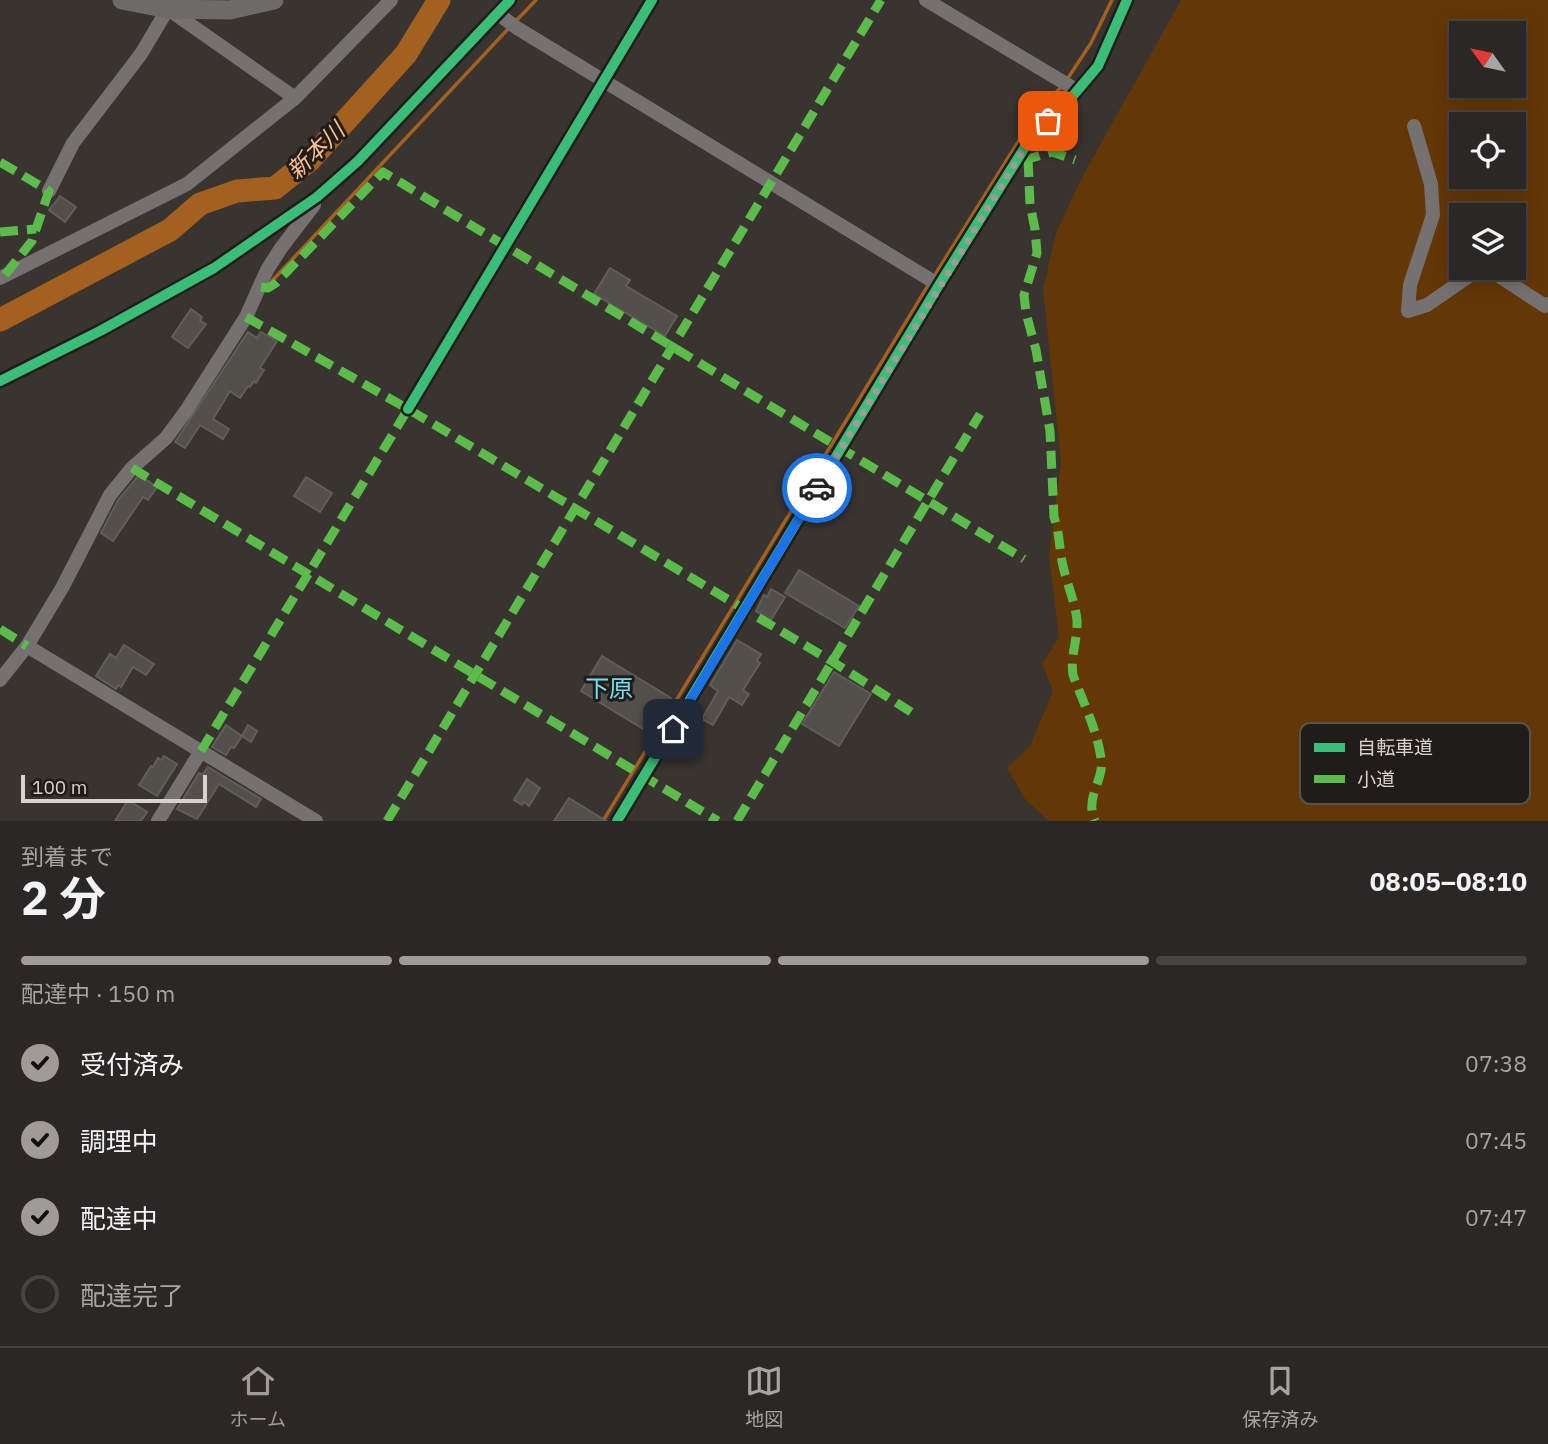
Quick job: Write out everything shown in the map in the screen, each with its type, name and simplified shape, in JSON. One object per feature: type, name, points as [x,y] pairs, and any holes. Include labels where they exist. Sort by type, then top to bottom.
[{"type":"street","points":[[122,0],[230,10],[274,0]]},
{"type":"street","points":[[0,278],[187,184],[295,98],[391,0]]},
{"type":"street","points":[[0,381],[205,274],[317,197],[358,161],[510,0]]},
{"type":"street","points":[[408,409],[652,0]]},
{"type":"street","points":[[926,0],[1078,91]]},
{"type":"street","points":[[617,821],[939,285],[1030,139],[1078,91],[1098,65],[1127,0]]},
{"type":"street","points":[[171,4],[295,98]]},
{"type":"street","points":[[49,191],[73,142],[141,54],[171,4]]},
{"type":"street","points":[[498,13],[517,28],[939,285]]},
{"type":"street","points":[[1414,126],[1431,184],[1433,215],[1410,285],[1408,311],[1427,305],[1472,274],[1482,272],[1493,272],[1545,306],[1548,304]]},
{"type":"street","points":[[0,680],[27,646],[62,588],[110,495],[122,478],[166,438],[186,411],[246,317],[267,270],[315,204],[317,197]]},
{"type":"street","points":[[27,646],[317,821]]},
{"type":"street","points":[[158,821],[201,751]]},
{"type":"shaded area","points":[[1181,0],[1548,0],[1548,821],[1049,821],[1025,799],[1007,768],[1030,746],[1053,691],[1042,664],[1059,637],[1049,555],[1061,462],[1043,289],[1056,233],[1080,181]]},
{"type":"building","points":[[60,196],[76,207],[65,222],[49,210]]},
{"type":"building","points":[[610,268],[630,280],[626,286],[677,316],[665,336],[594,294]]},
{"type":"building","points":[[191,309],[202,317],[200,321],[206,324],[188,348],[172,337]]},
{"type":"building","points":[[248,332],[257,338],[261,332],[277,341],[260,368],[264,370],[256,383],[254,381],[248,386],[240,398],[230,391],[213,419],[229,429],[223,439],[200,425],[185,448],[175,442]]},
{"type":"building","points":[[139,475],[157,487],[148,500],[143,497],[113,541],[101,533],[118,500]]},
{"type":"building","points":[[306,477],[332,493],[320,512],[294,496]]},
{"type":"building","points":[[799,570],[859,606],[845,628],[785,593]]},
{"type":"building","points":[[771,589],[785,597],[771,620],[756,611],[764,595],[767,597]]},
{"type":"building","points":[[737,640],[761,654],[757,661],[760,663],[743,690],[749,694],[742,705],[729,697],[713,725],[702,719],[718,691],[710,685]]},
{"type":"building","points":[[124,645],[154,664],[146,675],[133,667],[121,687],[118,685],[116,689],[96,676],[110,654],[116,658]]},
{"type":"building","points":[[602,656],[671,698],[650,733],[581,691]]},
{"type":"building","points":[[834,672],[871,694],[839,746],[802,724]]},
{"type":"building","points":[[226,725],[242,736],[226,755],[212,747]]},
{"type":"building","points":[[248,725],[257,731],[251,742],[242,736]]},
{"type":"building","points":[[164,756],[177,764],[157,796],[139,785],[151,766]]},
{"type":"building","points":[[208,767],[261,799],[256,807],[219,784],[197,819],[177,809],[199,773],[202,775]]},
{"type":"building","points":[[527,779],[540,788],[529,806],[514,800]]},
{"type":"building","points":[[569,798],[606,821],[554,821]]},
{"type":"building","points":[[128,800],[147,812],[141,821],[115,821]]},
{"type":"waterway","name":"新本川","points":[[0,320],[170,230],[200,204],[237,191],[275,188],[310,160],[406,54],[439,0]]},
{"type":"waterway","points":[[515,22],[536,0]]},
{"type":"waterway","points":[[1066,81],[1091,43],[1112,0]]},
{"type":"waterway","points":[[272,281],[510,27]]},
{"type":"waterway","points":[[933,278],[1033,118],[1061,87]]},
{"type":"waterway","points":[[603,821],[929,284]]},
{"type":"marked path","points":[[387,821],[881,0]]},
{"type":"marked path","points":[[1022,158],[1028,159],[1052,152],[1075,160]]},
{"type":"marked path","points":[[1028,159],[1030,204],[1037,253],[1024,295],[1050,431],[1054,517],[1077,620],[1073,675],[1093,727],[1101,758],[1092,804],[1095,821]]},
{"type":"marked path","points":[[0,162],[49,191],[32,241],[4,276]]},
{"type":"marked path","points":[[261,287],[268,288],[276,283],[383,172],[1024,559]]},
{"type":"marked path","points":[[0,232],[36,229]]},
{"type":"marked path","points":[[246,317],[408,409],[833,662],[911,712]]},
{"type":"marked path","points":[[201,751],[408,409]]},
{"type":"marked path","points":[[737,821],[980,414]]},
{"type":"marked path","points":[[132,468],[718,821]]},
{"type":"marked path","points":[[0,629],[27,646]]},
{"type":"cycle path","points":[[0,381],[100,331],[214,268],[317,197],[358,161],[510,0]]},
{"type":"cycle path","points":[[408,409],[652,0]]},
{"type":"cycle path","points":[[617,821],[939,285],[1030,139],[1066,104],[1098,66],[1127,0]]},
{"type":"way so far","points":[[817,488],[1030,139],[1048,121]]},
{"type":"district","name":"下原","points":[[609,688]]},
{"type":"route","points":[[673,729],[817,488]]}]
